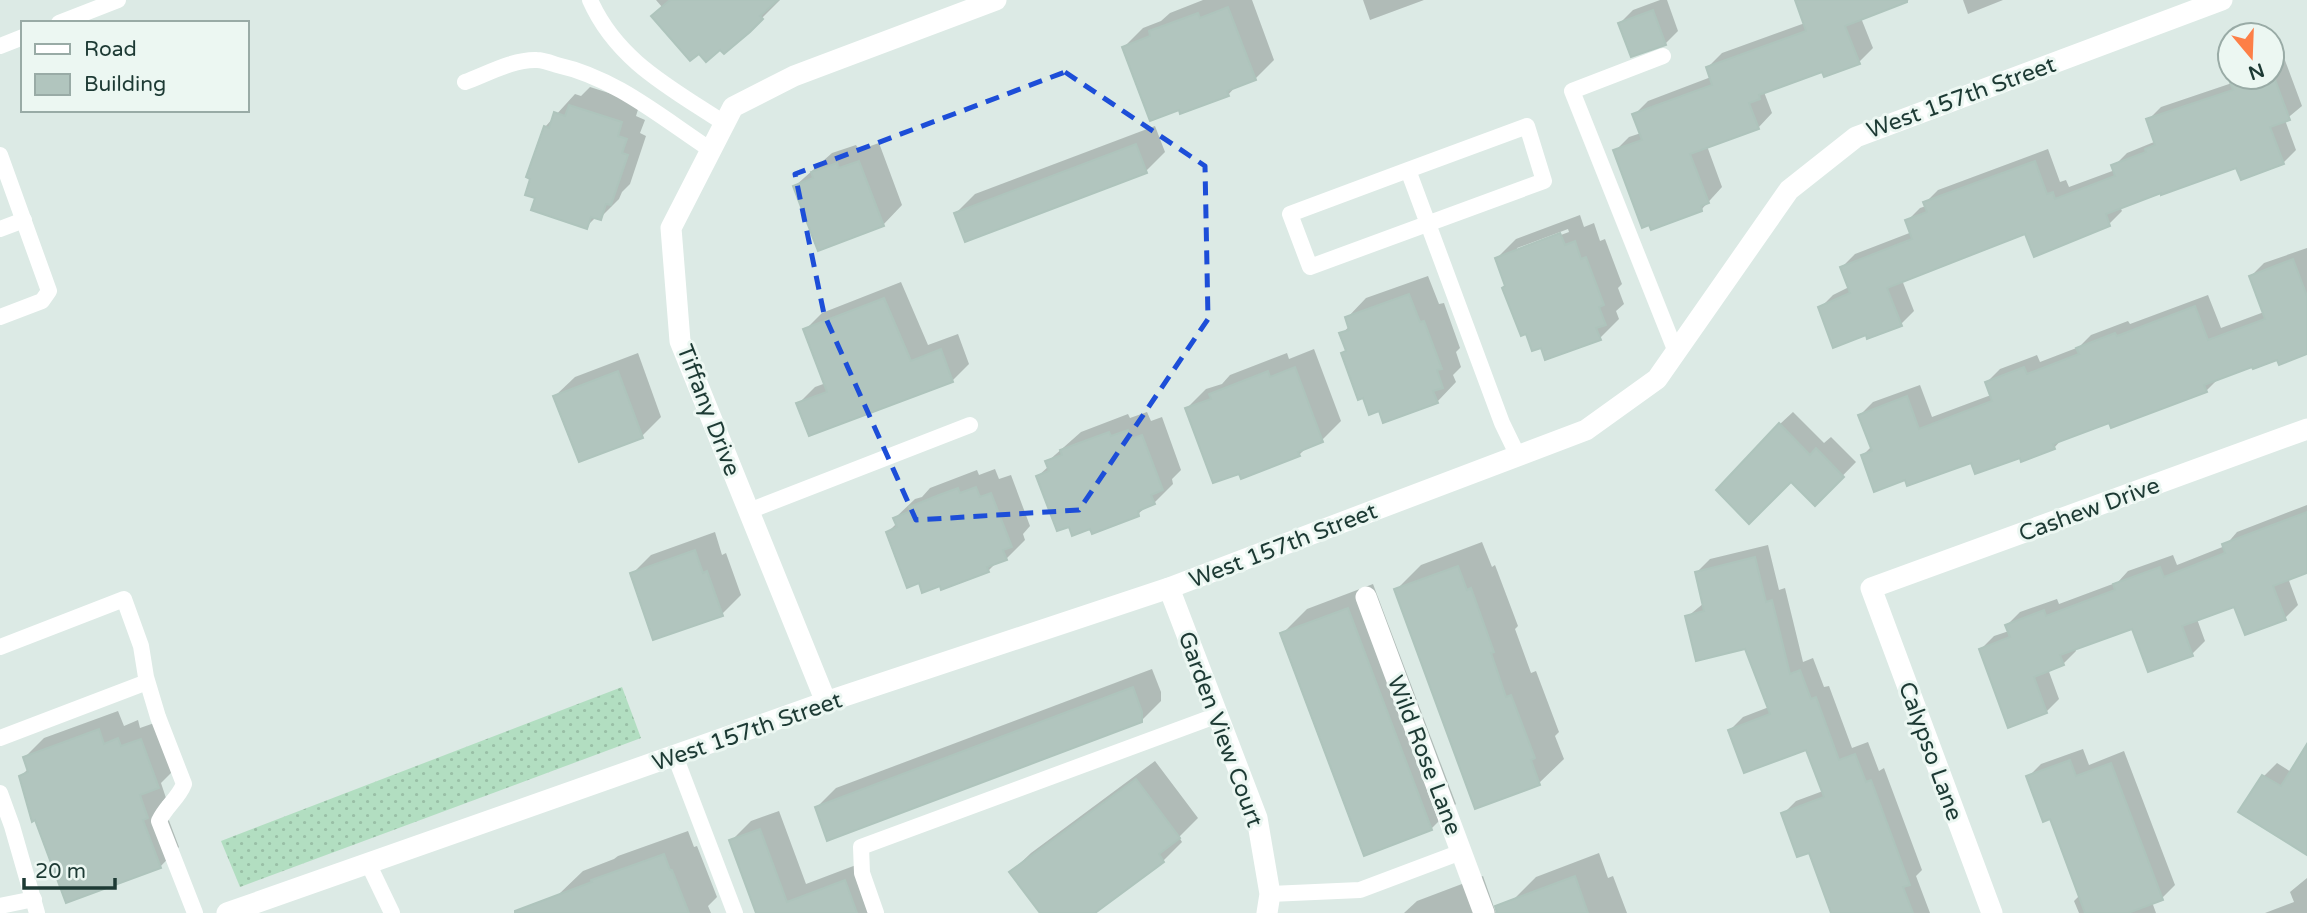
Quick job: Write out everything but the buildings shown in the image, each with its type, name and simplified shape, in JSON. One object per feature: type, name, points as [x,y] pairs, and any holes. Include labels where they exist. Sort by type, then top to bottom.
[{"type":"street","name":"Tiffany Drive","points":[[826,702],[680,341],[671,228],[733,107],[794,76],[996,0]]},
{"type":"street","name":"West 157th Street","points":[[227,913],[826,702],[1169,588],[1586,430],[1657,379],[1789,190],[1856,137],[2222,0]]},
{"type":"street","name":"Cashew Drive","points":[[1871,588],[2307,429]]},
{"type":"street","name":"Garden View Court","points":[[1169,588],[1257,818],[1269,904]]},
{"type":"street","name":"Calypso Lane","points":[[1871,588],[1992,913]]},
{"type":"street","name":"Wild Rose Lane","points":[[1366,597],[1485,913]]},
{"type":"lane","points":[[64,21],[118,0]]},
{"type":"lane","points":[[590,0],[598,18],[623,51],[645,71],[724,123]]},
{"type":"lane","points":[[0,46],[21,38]]},
{"type":"lane","points":[[1663,56],[1572,92],[1676,352]]},
{"type":"lane","points":[[465,82],[508,65],[537,60],[564,66],[628,93],[711,150]]},
{"type":"lane","points":[[1527,126],[1544,181],[1310,267],[1290,214],[1408,170],[1527,126]]},
{"type":"lane","points":[[0,156],[49,291],[42,301],[0,317]]},
{"type":"lane","points":[[1408,170],[1502,423],[1518,456]]},
{"type":"lane","points":[[0,229],[24,220]]},
{"type":"lane","points":[[749,511],[970,425]]},
{"type":"lane","points":[[0,647],[124,599],[141,646],[147,682],[158,717],[184,783],[180,795],[164,808],[159,821],[195,913]]},
{"type":"lane","points":[[0,738],[147,682]]},
{"type":"lane","points":[[876,913],[862,873],[861,847],[1218,715]]},
{"type":"lane","points":[[675,756],[735,913]]},
{"type":"lane","points":[[0,793],[36,906],[0,906]]},
{"type":"lane","points":[[1269,904],[1360,890],[1461,852]]},
{"type":"lane","points":[[368,863],[392,913]]},
{"type":"highlighted area","points":[[1065,72],[1205,166],[1208,319],[1079,510],[916,520],[824,314],[795,174]]},
{"type":"green space","points":[[622,687],[641,738],[240,887],[221,841]]}]
